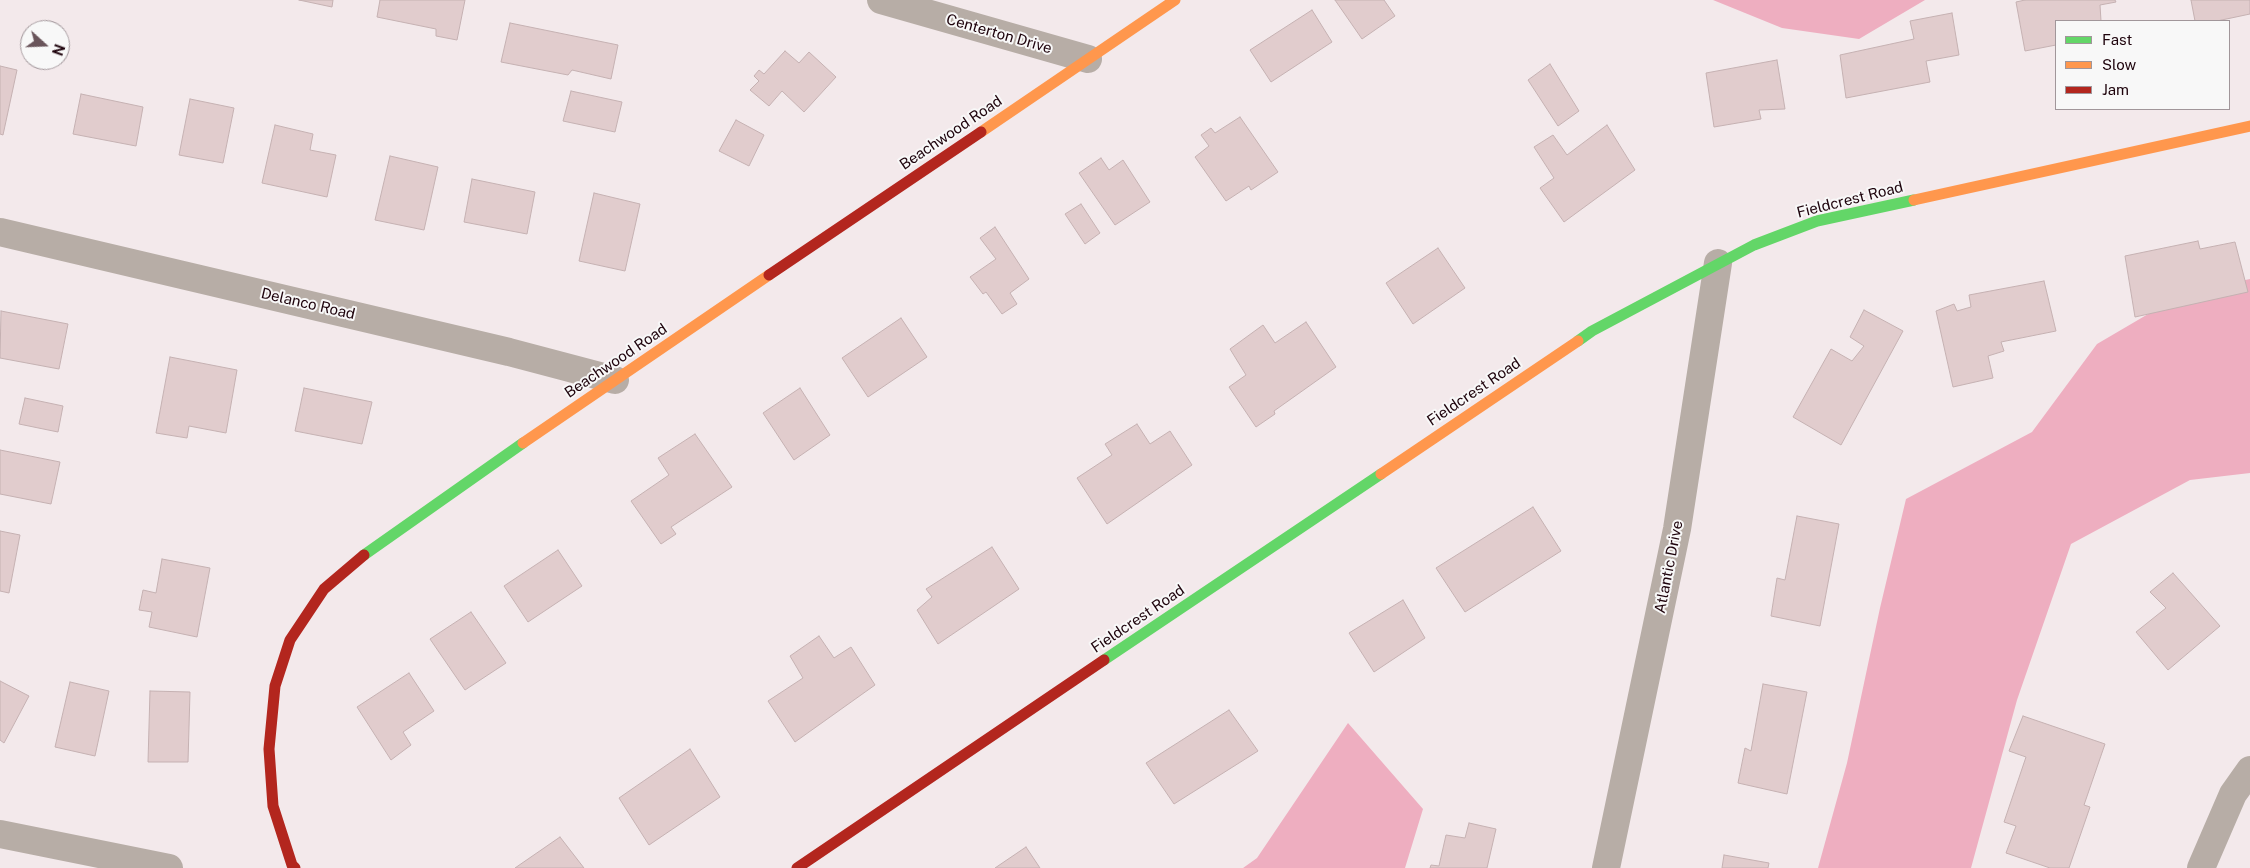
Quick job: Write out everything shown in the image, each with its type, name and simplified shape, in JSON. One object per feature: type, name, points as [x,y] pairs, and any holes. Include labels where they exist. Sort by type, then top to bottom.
[{"type":"street","name":"Centerton Drive","points":[[881,0],[1088,59]]},
{"type":"street","name":"Beachwood Road","points":[[291,867],[274,806],[269,748],[275,686],[290,640],[324,590],[350,565],[464,483],[752,285],[1175,0]]},
{"type":"street","name":"Fieldcrest Road","points":[[798,868],[1592,331],[1754,245],[1817,221],[2250,126]]},
{"type":"street","name":"Delanco Road","points":[[0,232],[509,352],[616,380]]},
{"type":"street","name":"Atlantic Drive","points":[[1606,868],[1677,529],[1718,264]]},
{"type":"street","points":[[2200,868],[2233,794],[2250,770]]},
{"type":"street","points":[[0,834],[168,868]]},
{"type":"shaded area","points":[[1713,0],[1925,0],[1859,39],[1782,28]]},
{"type":"shaded area","points":[[2250,279],[2250,473],[2190,480],[2071,544],[2017,700],[1971,868],[1818,868],[1847,763],[1880,608],[1906,499],[2032,432],[2097,344],[2184,293]]},
{"type":"shaded area","points":[[1348,723],[1423,809],[1405,868],[1243,868],[1257,858]]},
{"type":"building","points":[[299,0],[333,0],[332,7]]},
{"type":"building","points":[[380,0],[465,0],[457,40],[436,36],[436,29],[377,17]]},
{"type":"building","points":[[1335,0],[1384,0],[1395,16],[1362,39]]},
{"type":"building","points":[[2025,0],[2115,0],[2116,2],[2100,5],[2101,20],[2055,20],[2055,45],[2025,51],[2016,2]]},
{"type":"building","points":[[2191,0],[2250,0],[2250,14],[2222,20],[2195,20]]},
{"type":"building","points":[[1312,10],[1332,42],[1271,82],[1250,50]]},
{"type":"building","points":[[1952,13],[1959,55],[1926,61],[1930,82],[1846,98],[1840,55],[1914,39],[1910,21]]},
{"type":"building","points":[[510,23],[618,45],[611,79],[572,70],[568,75],[501,62]]},
{"type":"building","points":[[785,51],[799,63],[809,52],[836,77],[804,112],[782,91],[769,106],[750,90],[759,81],[754,76],[759,70],[764,74]]},
{"type":"building","points":[[1777,60],[1785,109],[1759,110],[1761,119],[1714,127],[1706,73]]},
{"type":"building","points":[[1550,64],[1579,111],[1558,126],[1528,80]]},
{"type":"building","points":[[0,66],[17,70],[3,135],[0,134]]},
{"type":"building","points":[[571,91],[622,102],[615,132],[563,121]]},
{"type":"building","points":[[81,94],[143,107],[136,146],[73,134]]},
{"type":"building","points":[[190,99],[234,108],[223,163],[179,155]]},
{"type":"building","points":[[1240,117],[1278,172],[1251,190],[1249,186],[1226,201],[1195,157],[1209,146],[1201,135],[1211,128],[1215,133]]},
{"type":"building","points":[[736,120],[764,135],[749,166],[719,151]]},
{"type":"building","points":[[275,125],[313,134],[310,150],[336,155],[327,197],[262,183]]},
{"type":"building","points":[[1607,125],[1635,170],[1564,222],[1540,188],[1554,178],[1534,147],[1553,135],[1567,155]]},
{"type":"building","points":[[390,156],[438,167],[424,230],[375,220]]},
{"type":"building","points":[[1101,158],[1109,170],[1123,160],[1150,202],[1115,225],[1079,173]]},
{"type":"building","points":[[472,179],[535,192],[527,234],[464,222]]},
{"type":"building","points":[[594,193],[640,204],[625,271],[579,261]]},
{"type":"building","points":[[1081,204],[1100,233],[1085,244],[1065,214]]},
{"type":"building","points":[[995,227],[1029,279],[1010,293],[1017,304],[1002,314],[986,292],[983,294],[970,277],[996,259],[980,238]]},
{"type":"building","points":[[2198,241],[2200,249],[2235,242],[2248,292],[2135,317],[2125,256]]},
{"type":"building","points":[[1438,248],[1465,288],[1413,324],[1386,283]]},
{"type":"building","points":[[2044,281],[2056,331],[2001,342],[2004,351],[1988,356],[1993,378],[1953,387],[1936,311],[1954,304],[1957,311],[1971,307],[1969,295]]},
{"type":"building","points":[[1864,310],[1903,331],[1841,445],[1793,417],[1831,349],[1852,361],[1864,346],[1850,337]]},
{"type":"building","points":[[1,311],[68,324],[59,369],[0,358]]},
{"type":"building","points":[[901,318],[927,357],[868,397],[842,358]]},
{"type":"building","points":[[1306,322],[1336,367],[1274,411],[1275,414],[1256,427],[1229,387],[1246,375],[1230,349],[1263,325],[1275,343]]},
{"type":"building","points":[[170,357],[237,370],[226,433],[189,426],[187,438],[156,433]]},
{"type":"building","points":[[304,388],[372,402],[362,444],[295,431]]},
{"type":"building","points":[[800,388],[830,435],[794,460],[763,413]]},
{"type":"building","points":[[25,398],[63,406],[58,432],[19,424]]},
{"type":"building","points":[[1137,424],[1150,444],[1170,431],[1192,465],[1107,524],[1077,478],[1112,455],[1105,444]]},
{"type":"building","points":[[695,434],[732,487],[671,527],[676,534],[661,544],[631,501],[669,475],[658,458]]},
{"type":"building","points":[[0,450],[60,462],[51,504],[0,494]]},
{"type":"building","points":[[1533,507],[1561,551],[1465,612],[1436,568]]},
{"type":"building","points":[[1797,516],[1839,524],[1820,626],[1771,616],[1777,578],[1785,580]]},
{"type":"building","points":[[0,531],[20,535],[9,593],[0,591]]},
{"type":"building","points":[[992,547],[1019,589],[938,644],[917,610],[932,597],[926,589]]},
{"type":"building","points":[[558,550],[582,586],[528,622],[504,586]]},
{"type":"building","points":[[162,559],[210,568],[197,637],[149,627],[152,612],[139,610],[143,590],[156,593]]},
{"type":"building","points":[[2173,573],[2220,626],[2168,670],[2136,632],[2166,608],[2150,592]]},
{"type":"building","points":[[1403,600],[1425,638],[1374,672],[1349,633]]},
{"type":"building","points":[[471,612],[506,663],[465,690],[430,639]]},
{"type":"building","points":[[819,636],[834,658],[851,647],[875,685],[795,742],[768,701],[803,678],[790,656]]},
{"type":"building","points":[[409,673],[434,711],[403,732],[411,745],[391,760],[357,707]]},
{"type":"building","points":[[0,681],[29,696],[4,743],[0,740]]},
{"type":"building","points":[[70,682],[109,691],[95,756],[55,747]]},
{"type":"building","points":[[1763,684],[1807,692],[1787,794],[1738,783],[1745,748],[1751,751]]},
{"type":"building","points":[[150,691],[190,692],[188,762],[148,762]]},
{"type":"building","points":[[1229,710],[1258,751],[1174,804],[1146,763]]},
{"type":"building","points":[[2023,716],[2105,744],[2084,805],[2090,807],[2069,868],[2050,868],[2006,853],[2016,826],[2004,822],[2026,757],[2009,751]]},
{"type":"building","points":[[690,749],[720,797],[649,845],[619,798]]},
{"type":"building","points":[[1469,823],[1496,829],[1487,868],[1430,868],[1431,865],[1439,866],[1446,835],[1465,838]]},
{"type":"building","points":[[560,837],[584,868],[515,868]]},
{"type":"building","points":[[1026,847],[1040,868],[995,868]]},
{"type":"building","points":[[1724,855],[1769,863],[1768,868],[1722,868]]},
{"type":"traffic: fast","points":[[1578,341],[1592,331],[1754,245],[1817,221],[1914,200]]},
{"type":"traffic: fast","points":[[364,555],[523,443]]},
{"type":"traffic: fast","points":[[1104,660],[1381,474]]},
{"type":"traffic: slow","points":[[981,132],[1175,0]]},
{"type":"traffic: slow","points":[[1914,200],[2250,126]]},
{"type":"traffic: slow","points":[[523,443],[769,275]]},
{"type":"traffic: slow","points":[[1381,474],[1578,341]]},
{"type":"traffic: jam","points":[[769,275],[981,132]]},
{"type":"traffic: jam","points":[[295,868],[292,865],[273,806],[269,749],[275,686],[290,640],[324,589],[364,555]]},
{"type":"traffic: jam","points":[[797,868],[1104,660]]}]
